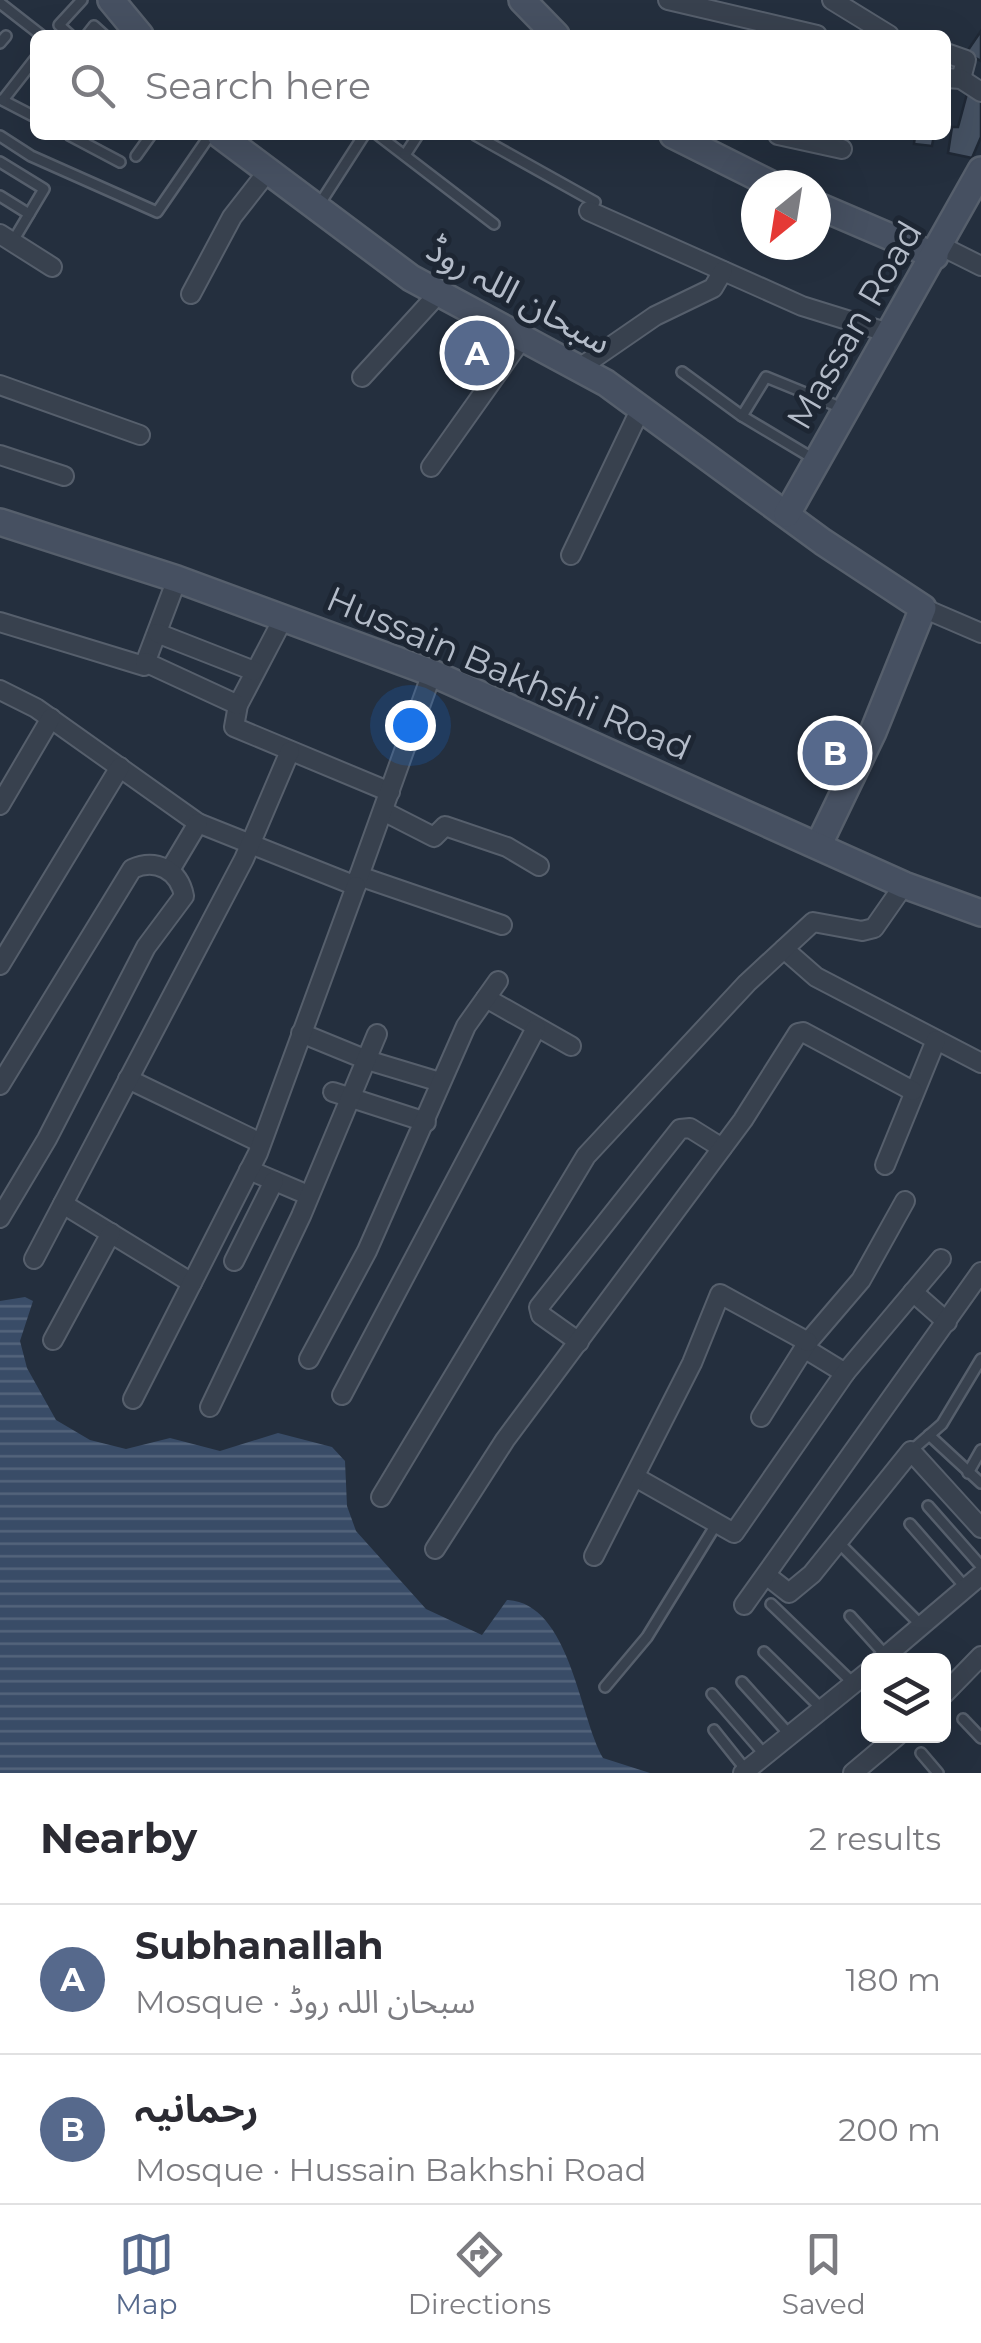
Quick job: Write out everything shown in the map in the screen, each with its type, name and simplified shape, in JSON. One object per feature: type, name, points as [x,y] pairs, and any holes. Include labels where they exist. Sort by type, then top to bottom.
[{"type":"street","points":[[111,0],[136,30]]},
{"type":"street","points":[[522,0],[551,30]]},
{"type":"street","points":[[668,0],[797,30]]},
{"type":"street","points":[[832,0],[881,30]]},
{"type":"street","points":[[951,55],[966,60],[953,79],[981,92]]},
{"type":"street","name":"سبحان اللہ روڈ","points":[[226,140],[438,294],[581,368],[923,608]]},
{"type":"street","points":[[683,140],[743,170]]},
{"type":"street","points":[[803,140],[842,148]]},
{"type":"street","name":"Massan Road","points":[[787,514],[981,170]]},
{"type":"street","points":[[191,294],[232,217],[268,172]]},
{"type":"street","points":[[831,211],[981,266]]},
{"type":"street","points":[[589,212],[802,306],[890,334]]},
{"type":"street","points":[[6,238],[52,267]]},
{"type":"street","points":[[581,368],[656,316],[713,288],[723,271]]},
{"type":"street","points":[[362,377],[438,294]]},
{"type":"street","points":[[431,467],[521,340]]},
{"type":"street","points":[[0,385],[140,435]]},
{"type":"street","points":[[571,555],[640,410]]},
{"type":"street","points":[[0,455],[64,476]]},
{"type":"street","name":"Hussain Bakhshi Road","points":[[0,522],[177,579],[432,673],[904,885],[981,913]]},
{"type":"street","points":[[0,622],[144,666],[177,579]]},
{"type":"street","points":[[819,844],[872,732],[923,608],[981,633]]},
{"type":"street","points":[[284,617],[238,705],[233,722],[236,730],[390,792]]},
{"type":"street","points":[[157,633],[254,671]]},
{"type":"street","points":[[145,662],[238,705]]},
{"type":"street","points":[[134,1399],[261,1143],[432,673]]},
{"type":"street","points":[[0,690],[51,718],[198,823],[358,881],[502,925]]},
{"type":"street","points":[[0,806],[51,718]]},
{"type":"street","points":[[34,1259],[251,844],[290,751]]},
{"type":"street","points":[[0,965],[120,767]]},
{"type":"street","points":[[383,811],[434,837],[445,826],[507,847],[539,866]]},
{"type":"street","points":[[170,870],[198,823]]},
{"type":"street","points":[[0,1085],[132,869],[152,864],[170,870],[181,882],[184,896],[146,947],[47,1139],[0,1218]]},
{"type":"street","points":[[381,1497],[586,1156],[734,997],[816,921],[862,931],[874,928],[904,885]]},
{"type":"street","points":[[784,950],[816,976],[981,1063]]},
{"type":"street","points":[[309,1359],[367,1251],[466,1026],[498,981]]},
{"type":"street","points":[[486,998],[572,1046]]},
{"type":"street","points":[[342,1395],[536,1028]]},
{"type":"street","points":[[435,1548],[504,1440],[722,1148],[800,1031],[913,1091]]},
{"type":"street","points":[[301,1033],[367,1060],[440,1082]]},
{"type":"street","points":[[210,1406],[353,1099],[377,1034]]},
{"type":"street","points":[[885,1166],[936,1040]]},
{"type":"street","points":[[128,1080],[261,1143]]},
{"type":"street","points":[[334,1092],[426,1122]]},
{"type":"street","points":[[579,1342],[541,1315],[539,1307],[680,1128],[690,1128],[722,1148]]},
{"type":"street","points":[[249,1170],[308,1195]]},
{"type":"street","points":[[234,1261],[274,1182]]},
{"type":"street","points":[[761,1417],[806,1345],[860,1280],[906,1200]]},
{"type":"street","points":[[63,1204],[192,1283]]},
{"type":"street","points":[[53,1340],[111,1234]]},
{"type":"street","points":[[635,1476],[734,1532],[844,1373],[942,1258]]},
{"type":"street","points":[[744,1605],[981,1272]]},
{"type":"street","points":[[913,1292],[947,1322]]},
{"type":"street","points":[[594,1556],[692,1364],[720,1294],[806,1345],[844,1373]]},
{"type":"street","points":[[766,1575],[789,1593],[838,1542],[912,1451],[981,1528]]},
{"type":"street","points":[[893,1653],[974,1582]]},
{"type":"street","points":[[951,1687],[981,1656]]},
{"type":"street","points":[[744,1771],[861,1678]]},
{"type":"street","points":[[853,1773],[889,1743]]},
{"type":"lane","points":[[64,30],[59,25],[82,0]]},
{"type":"lane","points":[[0,3],[35,30]]},
{"type":"lane","points":[[30,65],[2,99],[30,114]]},
{"type":"lane","points":[[0,136],[31,156],[157,212],[207,140]]},
{"type":"lane","points":[[78,140],[120,162]]},
{"type":"lane","points":[[136,156],[147,140]]},
{"type":"lane","points":[[318,207],[361,140]]},
{"type":"lane","points":[[385,140],[494,224]]},
{"type":"lane","points":[[405,155],[415,140]]},
{"type":"lane","points":[[484,140],[595,202],[589,212]]},
{"type":"lane","points":[[0,162],[44,189],[29,214],[6,238]]},
{"type":"lane","points":[[0,196],[29,214]]},
{"type":"lane","points":[[682,372],[742,416],[816,460]]},
{"type":"lane","points":[[742,416],[766,376],[845,408]]},
{"type":"lane","points":[[912,1451],[942,1424],[981,1359]]},
{"type":"lane","points":[[929,1435],[981,1483]]},
{"type":"lane","points":[[968,1473],[981,1450]]},
{"type":"lane","points":[[928,1506],[981,1566]]},
{"type":"lane","points":[[605,1686],[647,1637],[717,1523]]},
{"type":"lane","points":[[910,1524],[974,1582]]},
{"type":"lane","points":[[838,1542],[922,1626]]},
{"type":"lane","points":[[771,1604],[861,1678]]},
{"type":"lane","points":[[850,1616],[881,1653]]},
{"type":"lane","points":[[764,1652],[823,1710]]},
{"type":"lane","points":[[742,1682],[789,1734]]},
{"type":"lane","points":[[712,1694],[765,1754]]},
{"type":"lane","points":[[963,1718],[981,1738]]},
{"type":"lane","points":[[714,1730],[744,1771]]},
{"type":"lane","points":[[921,1753],[938,1773]]},
{"type":"water","points":[[25,1297],[33,1301],[20,1341],[27,1368],[56,1420],[90,1440],[126,1449],[170,1438],[220,1451],[278,1433],[332,1447],[345,1461],[347,1506],[356,1531],[426,1609],[482,1635],[507,1600],[528,1606],[545,1620],[559,1640],[603,1758],[650,1773],[0,1773],[0,1301]]},
{"type":"building","points":[[981,31],[981,61],[966,53]]},
{"type":"building","points":[[968,90],[981,97],[981,137],[972,158],[948,153],[952,127],[958,127]]},
{"type":"building","points":[[914,140],[933,140],[932,146],[914,144]]},
{"type":"building","points":[[467,320],[511,346],[485,384],[443,361]]},
{"type":"building","points":[[829,728],[858,744],[842,777],[813,763]]},
{"type":"place","name":"Subhanallah","points":[[477,353]]},
{"type":"place","name":"رحمانیہ","points":[[835,753]]}]
